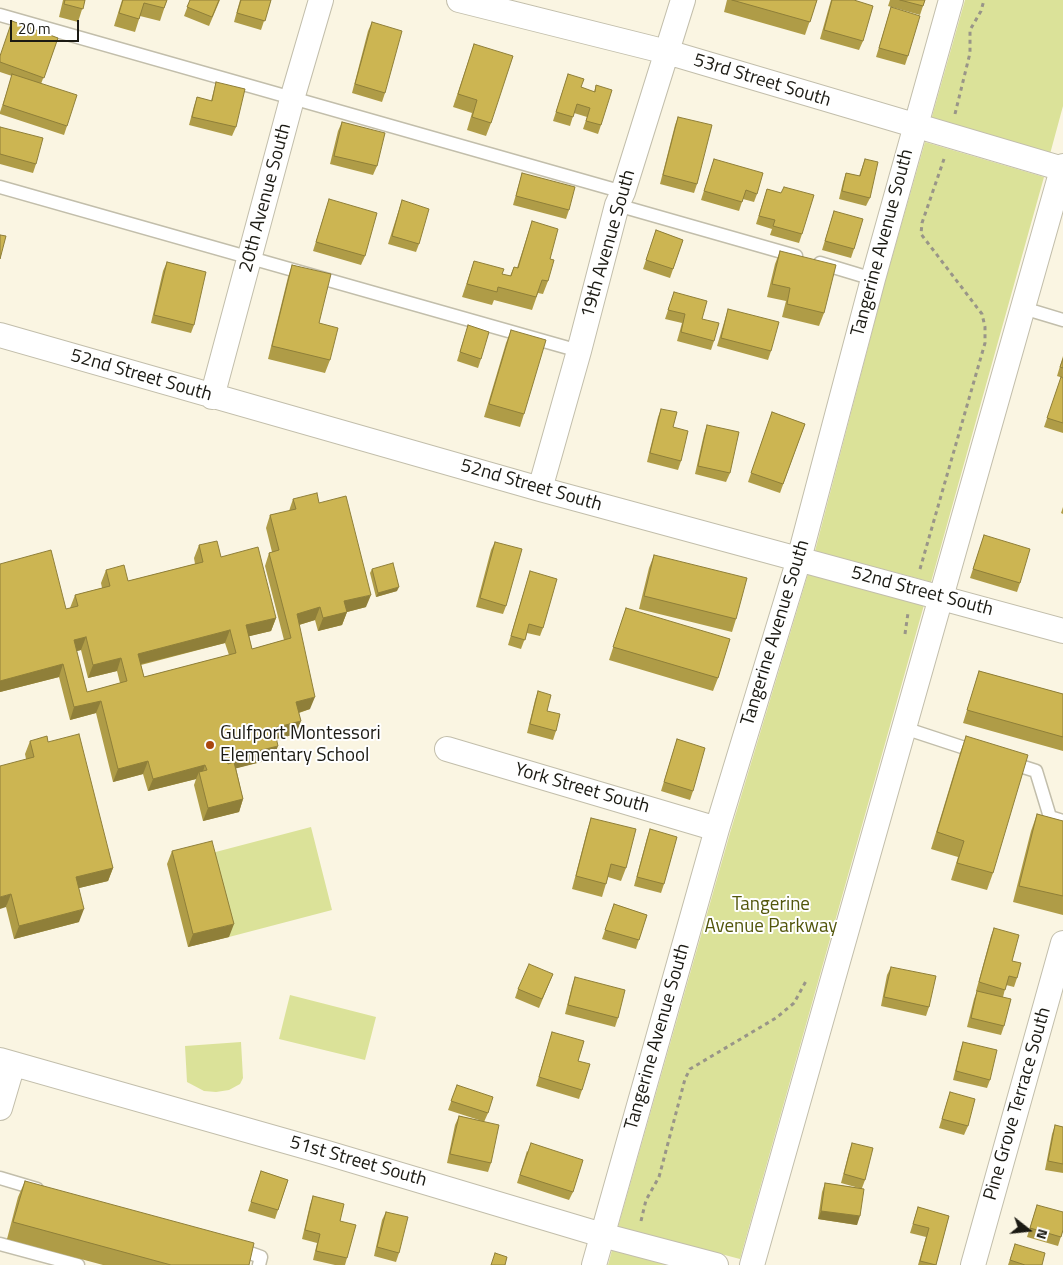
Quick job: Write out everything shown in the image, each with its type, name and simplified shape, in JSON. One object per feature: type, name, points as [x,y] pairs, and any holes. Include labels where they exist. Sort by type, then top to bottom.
[{"type":"street","name":"20th Avenue South","points":[[212,397],[251,258],[292,99],[322,0]]},
{"type":"street","name":"53rd Street South","points":[[459,0],[667,52],[915,127],[1063,168]]},
{"type":"street","name":"19th Avenue South","points":[[540,489],[580,351],[620,198],[684,0]]},
{"type":"street","name":"Tangerine Avenue South","points":[[594,1265],[717,829],[799,559],[873,279],[951,0]]},
{"type":"street","points":[[752,1265],[1063,168]]},
{"type":"street","name":"52nd Street South","points":[[0,335],[540,489],[1063,631]]},
{"type":"street","name":"York Street South","points":[[447,749],[717,829]]},
{"type":"street","name":"Pine Grove Terrace South","points":[[973,1265],[1063,944]]},
{"type":"street","points":[[0,1108],[6,1062]]},
{"type":"street","name":"51st Street South","points":[[6,1062],[324,1152],[602,1235],[716,1265]]},
{"type":"lane","points":[[0,15],[292,99],[620,198],[873,279]]},
{"type":"lane","points":[[0,187],[580,351]]},
{"type":"lane","points":[[1023,308],[1063,320]]},
{"type":"lane","points":[[904,728],[1036,771],[1050,817],[1063,821]]},
{"type":"lane","points":[[0,1178],[48,1192]]},
{"type":"lane","points":[[220,1243],[261,1256],[259,1265]]},
{"type":"lane","points":[[0,1244],[78,1265]]},
{"type":"path","points":[[954,120],[970,53],[970,30],[981,11],[984,0]]},
{"type":"path","points":[[921,566],[984,343],[985,328],[979,310],[921,234],[922,223],[945,155]]},
{"type":"path","points":[[639,1227],[646,1200],[659,1177],[685,1079],[690,1069],[780,1015]]},
{"type":"green space","points":[[965,0],[1063,0],[1063,106],[1050,154],[931,120]]},
{"type":"green space","points":[[925,142],[1044,177],[931,582],[815,551],[885,282]]},
{"type":"green space","name":"Tangerine Avenue Parkway","points":[[808,574],[924,605],[740,1259],[618,1227],[730,833]]},
{"type":"green space","points":[[311,827],[332,910],[229,937],[208,854]]},
{"type":"green space","points":[[290,995],[376,1017],[365,1060],[279,1039]]},
{"type":"green space","points":[[241,1042],[243,1078],[240,1084],[229,1090],[216,1092],[204,1091],[187,1082],[185,1046]]},
{"type":"green space","points":[[612,1250],[670,1265],[608,1265]]},
{"type":"building","points":[[65,0],[85,0],[83,9],[64,4]]},
{"type":"building","points":[[123,0],[167,0],[164,8],[144,3],[139,19],[119,13]]},
{"type":"building","points":[[190,0],[219,0],[212,17],[187,7]]},
{"type":"building","points":[[241,0],[271,0],[265,21],[237,13]]},
{"type":"building","points":[[732,0],[817,0],[810,22]]},
{"type":"building","points":[[832,0],[854,0],[873,6],[863,41],[824,30]]},
{"type":"building","points":[[900,0],[925,0],[923,6]]},
{"type":"building","points":[[891,7],[920,16],[908,56],[879,48]]},
{"type":"building","points":[[12,21],[58,38],[44,78],[0,62],[0,56]]},
{"type":"building","points":[[372,22],[402,31],[385,93],[355,84]]},
{"type":"building","points":[[474,44],[513,56],[491,123],[472,117],[477,100],[458,94]]},
{"type":"building","points":[[12,74],[77,95],[67,126],[3,105]]},
{"type":"building","points":[[568,74],[584,79],[581,87],[595,92],[596,85],[612,90],[601,125],[586,121],[590,108],[577,104],[573,117],[556,112]]},
{"type":"building","points":[[216,82],[245,89],[236,127],[192,117],[197,97],[212,101]]},
{"type":"building","points":[[678,117],[712,125],[697,184],[663,175]]},
{"type":"building","points":[[342,122],[385,133],[377,166],[334,156]]},
{"type":"building","points":[[0,127],[43,138],[36,164],[0,154]]},
{"type":"building","points":[[714,159],[763,173],[757,194],[746,190],[742,202],[704,191]]},
{"type":"building","points":[[865,159],[878,162],[870,198],[842,191],[846,173],[860,176]]},
{"type":"building","points":[[522,173],[575,187],[569,210],[516,196]]},
{"type":"building","points":[[784,187],[814,195],[802,234],[773,226],[775,220],[759,216],[767,189],[781,193]]},
{"type":"building","points":[[329,199],[377,213],[365,256],[316,242]]},
{"type":"building","points":[[402,200],[429,209],[419,244],[392,236]]},
{"type":"building","points":[[834,211],[863,219],[854,249],[825,241]]},
{"type":"building","points":[[532,221],[558,229],[550,259],[554,260],[548,281],[542,280],[536,297],[498,287],[497,292],[467,284],[474,261],[504,269],[502,274],[511,276],[514,267],[518,268]]},
{"type":"building","points":[[656,230],[683,240],[673,269],[646,260]]},
{"type":"building","points":[[0,235],[6,236],[0,259]]},
{"type":"building","points":[[780,251],[836,265],[824,313],[787,304],[790,288],[772,284]]},
{"type":"building","points":[[167,262],[206,272],[194,325],[154,315]]},
{"type":"building","points":[[292,265],[331,274],[319,323],[338,328],[330,360],[272,346]]},
{"type":"building","points":[[674,292],[707,301],[702,319],[719,323],[714,341],[681,332],[685,314],[668,310]]},
{"type":"building","points":[[728,309],[779,322],[771,351],[721,338]]},
{"type":"building","points":[[468,325],[489,332],[481,359],[460,352]]},
{"type":"building","points":[[511,330],[546,340],[524,414],[489,404]]},
{"type":"building","points":[[1061,377],[1063,378],[1063,423],[1047,418]]},
{"type":"building","points":[[661,409],[677,412],[673,427],[688,431],[681,461],[650,453]]},
{"type":"building","points":[[772,412],[805,424],[783,484],[751,473]]},
{"type":"building","points":[[707,425],[739,432],[730,473],[698,466]]},
{"type":"building","points":[[317,493],[319,503],[346,496],[371,595],[344,601],[347,612],[323,618],[320,607],[297,614],[315,697],[296,702],[301,721],[274,728],[278,746],[226,759],[228,764],[234,762],[243,799],[208,808],[199,772],[207,770],[205,765],[153,779],[148,761],[118,769],[101,701],[74,707],[63,664],[0,681],[0,564],[51,550],[66,609],[78,606],[75,595],[110,586],[106,570],[124,565],[128,581],[203,562],[199,545],[217,541],[221,557],[258,547],[276,618],[246,625],[252,649],[291,638],[269,553],[279,550],[270,515],[296,509],[293,499]],"holes":[[[230,630],[236,653],[144,677],[138,654]],[[86,637],[93,665],[121,658],[127,681],[87,692],[74,640]]]},
{"type":"building","points":[[984,535],[1030,549],[1020,583],[973,569]]},
{"type":"building","points":[[495,542],[522,549],[506,606],[480,598]]},
{"type":"building","points":[[654,555],[747,578],[736,619],[644,596]]},
{"type":"building","points":[[393,563],[399,587],[378,593],[372,569]]},
{"type":"building","points":[[530,571],[557,579],[543,628],[529,624],[525,640],[511,636]]},
{"type":"building","points":[[626,608],[730,639],[718,678],[613,647]]},
{"type":"building","points":[[979,671],[1063,694],[1063,737],[967,710]]},
{"type":"building","points":[[538,691],[551,695],[547,711],[560,714],[556,731],[530,724]]},
{"type":"building","points":[[79,734],[113,868],[76,877],[84,909],[19,926],[11,894],[0,897],[0,766],[34,757],[30,741],[47,736],[48,742]]},
{"type":"building","points":[[966,736],[1028,755],[993,873],[957,863],[964,841],[937,832]]},
{"type":"building","points":[[677,739],[705,748],[693,791],[664,782]]},
{"type":"building","points":[[1037,814],[1063,821],[1063,896],[1019,886]]},
{"type":"building","points":[[591,818],[636,829],[626,868],[611,864],[606,884],[576,876]]},
{"type":"building","points":[[650,829],[677,837],[664,884],[637,877]]},
{"type":"building","points":[[212,841],[234,924],[193,934],[172,851]]},
{"type":"building","points":[[614,904],[647,915],[639,940],[605,930]]},
{"type":"building","points":[[994,928],[1019,935],[1012,961],[1021,963],[1017,978],[1009,976],[1005,990],[979,982]]},
{"type":"building","points":[[529,964],[553,974],[542,999],[518,989]]},
{"type":"building","points":[[891,967],[936,976],[929,1007],[884,997]]},
{"type":"building","points":[[575,977],[625,990],[618,1018],[568,1005]]},
{"type":"building","points":[[977,991],[1011,999],[1004,1026],[971,1018]]},
{"type":"building","points":[[552,1032],[584,1041],[578,1061],[590,1064],[582,1090],[539,1077]]},
{"type":"building","points":[[963,1042],[997,1050],[990,1080],[956,1071]]},
{"type":"building","points":[[457,1085],[493,1097],[488,1113],[451,1101]]},
{"type":"building","points":[[950,1092],[975,1099],[968,1126],[942,1119]]},
{"type":"building","points":[[459,1116],[499,1125],[491,1163],[450,1154]]},
{"type":"building","points":[[1055,1125],[1063,1127],[1063,1164],[1048,1161]]},
{"type":"building","points":[[531,1143],[583,1160],[573,1192],[520,1175]]},
{"type":"building","points":[[852,1143],[873,1148],[865,1180],[844,1174]]},
{"type":"building","points":[[261,1171],[288,1180],[278,1210],[251,1202]]},
{"type":"building","points":[[25,1181],[254,1243],[249,1265],[171,1265],[13,1222]]},
{"type":"building","points":[[825,1183],[864,1189],[860,1216],[821,1211]]},
{"type":"building","points":[[313,1196],[344,1204],[340,1221],[356,1225],[347,1258],[316,1251],[320,1234],[305,1230]]},
{"type":"building","points":[[1037,1205],[1063,1212],[1061,1237],[1030,1228]]},
{"type":"building","points":[[918,1207],[949,1216],[936,1265],[920,1261],[929,1228],[913,1224]]},
{"type":"building","points":[[386,1212],[408,1217],[399,1253],[377,1247]]},
{"type":"building","points":[[1015,1244],[1045,1253],[1042,1265],[1025,1265],[1010,1260]]},
{"type":"building","points":[[495,1253],[507,1257],[505,1265],[491,1265]]},
{"type":"place","name":"Gulfport Montessori Elementary School","points":[[210,745]]}]
